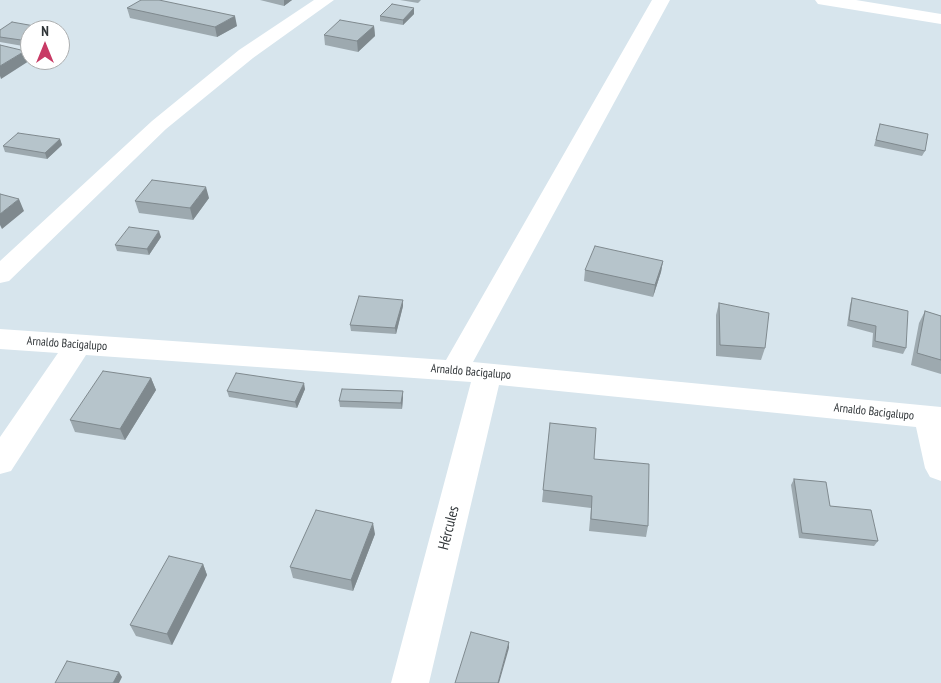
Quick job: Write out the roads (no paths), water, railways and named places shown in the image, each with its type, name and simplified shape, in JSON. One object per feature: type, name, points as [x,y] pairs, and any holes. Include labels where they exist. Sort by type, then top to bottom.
[{"type":"street","points":[[0,275],[166,118],[246,54],[325,0]]},
{"type":"street","points":[[454,370],[661,0]]},
{"type":"street","points":[[824,0],[941,19]]},
{"type":"street","name":"Arnaldo Bacigalupo","points":[[0,339],[454,370],[935,418]]},
{"type":"street","points":[[0,462],[79,344]]},
{"type":"street","name":"Hércules","points":[[410,683],[488,373]]},
{"type":"street","points":[[935,418],[941,468]]}]
